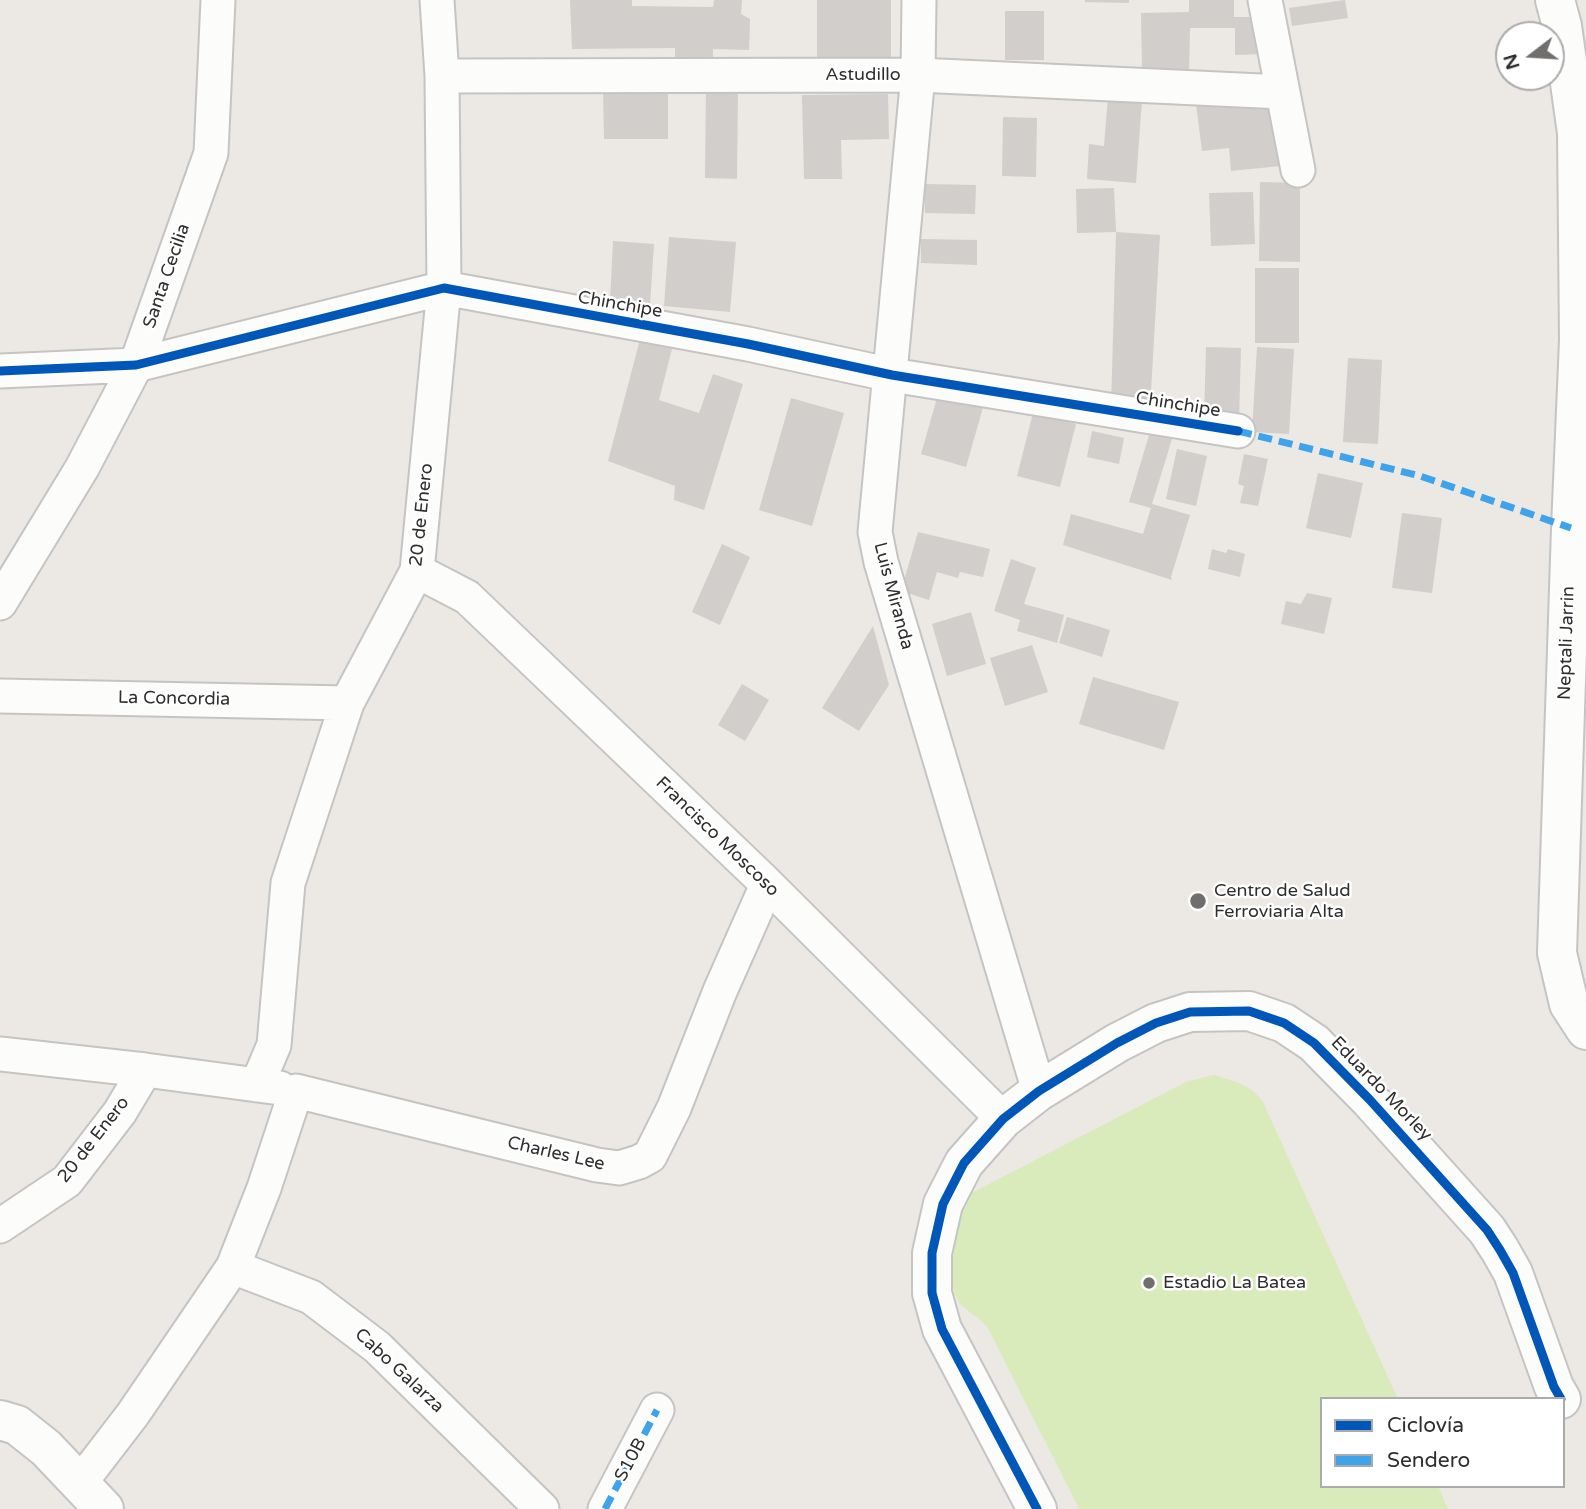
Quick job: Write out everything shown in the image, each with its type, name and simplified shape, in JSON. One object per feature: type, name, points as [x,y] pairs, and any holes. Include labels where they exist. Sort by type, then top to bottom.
[{"type":"street","name":"Santa Cecilia","points":[[0,603],[82,468],[136,365],[211,153],[218,0]]},
{"type":"street","name":"20 de Enero","points":[[257,1085],[274,1045],[288,883],[347,702],[417,571],[444,288],[442,76],[436,0]]},
{"type":"street","name":"Luis Miranda","points":[[919,0],[918,75],[876,532],[881,562],[1039,1091]]},
{"type":"street","points":[[1265,0],[1298,170]]},
{"type":"street","name":"Neptali Jarrin","points":[[1555,0],[1562,26],[1577,132],[1583,340],[1570,542],[1557,953],[1569,1004],[1586,1030]]},
{"type":"street","name":"Astudillo","points":[[442,76],[918,75],[1283,92]]},
{"type":"street","name":"Chinchipe","points":[[0,370],[136,365],[444,288],[748,344],[892,375],[1238,431]]},
{"type":"street","name":"Francisco Moscoso","points":[[417,571],[467,597],[767,885],[1003,1119]]},
{"type":"street","name":"La Concordia","points":[[0,696],[347,702]]},
{"type":"street","name":"Charles Lee","points":[[0,1054],[145,1070],[296,1091],[597,1165],[619,1168],[650,1156],[674,1108],[720,991],[767,885]]},
{"type":"street","name":"Eduardo Morley","points":[[1037,1509],[942,1329],[932,1293],[932,1253],[943,1204],[964,1163],[1003,1119],[1039,1091],[1146,1028],[1189,1012],[1249,1011],[1284,1023],[1314,1042],[1427,1161],[1487,1230],[1513,1273],[1554,1387],[1560,1397]]},
{"type":"street","name":"20 de Enero","points":[[0,1226],[67,1181],[120,1112],[145,1070]]},
{"type":"street","points":[[0,1420],[17,1425],[46,1448],[92,1496],[134,1414],[233,1267],[264,1188],[296,1091]]},
{"type":"street","name":"Cabo Galarza","points":[[233,1267],[311,1297],[377,1347],[542,1509]]},
{"type":"street","name":"Eduardo Morley","points":[[1565,1403],[1577,1414],[1586,1417]]},
{"type":"street","name":"S10B","points":[[605,1509],[657,1410]]},
{"type":"green space","name":"Estadio La Batea","points":[[1214,1075],[1239,1083],[1262,1100],[1397,1397],[1320,1397],[1320,1488],[1439,1488],[1448,1509],[1079,1509],[987,1326],[960,1304],[954,1292],[949,1237],[960,1199],[1186,1082]]},
{"type":"building","points":[[570,0],[632,0],[632,6],[713,7],[714,0],[742,0],[741,14],[750,19],[749,50],[713,49],[713,58],[675,58],[675,48],[572,49]]},
{"type":"building","points":[[817,0],[891,0],[891,58],[817,57]]},
{"type":"building","points":[[1129,0],[1129,3],[1085,2]]},
{"type":"building","points":[[1189,0],[1234,0],[1234,17],[1261,17],[1263,54],[1235,55],[1235,28],[1190,28],[1189,70],[1142,70],[1141,13],[1189,12]]},
{"type":"building","points":[[1345,0],[1348,18],[1292,26],[1289,8]]},
{"type":"building","points":[[1005,11],[1044,11],[1044,60],[1005,60]]},
{"type":"building","points":[[706,88],[738,89],[737,179],[705,178]]},
{"type":"building","points":[[603,90],[668,90],[668,139],[604,139]]},
{"type":"building","points":[[888,94],[889,139],[841,140],[842,179],[804,179],[802,95]]},
{"type":"building","points":[[1272,96],[1280,166],[1231,171],[1229,148],[1202,151],[1196,104]]},
{"type":"building","points":[[1108,97],[1142,100],[1136,183],[1087,179],[1089,144],[1104,146]]},
{"type":"building","points":[[1003,117],[1037,118],[1036,177],[1002,176]]},
{"type":"building","points":[[1260,182],[1300,183],[1300,262],[1259,261]]},
{"type":"building","points":[[925,184],[976,185],[975,214],[925,213]]},
{"type":"building","points":[[1114,188],[1116,232],[1077,233],[1076,189]]},
{"type":"building","points":[[1253,192],[1255,244],[1211,246],[1209,193]]},
{"type":"building","points":[[1116,232],[1160,235],[1150,409],[1111,407]]},
{"type":"building","points":[[669,237],[736,242],[730,312],[664,306]]},
{"type":"building","points":[[921,239],[977,240],[977,265],[921,263]]},
{"type":"building","points":[[613,241],[654,244],[650,305],[610,302]]},
{"type":"building","points":[[1255,268],[1299,268],[1299,343],[1255,343]]},
{"type":"building","points":[[642,332],[674,341],[659,400],[699,413],[713,374],[743,384],[704,510],[674,500],[675,486],[608,461]]},
{"type":"building","points":[[1206,347],[1241,348],[1239,422],[1204,421]]},
{"type":"building","points":[[1257,347],[1294,349],[1289,434],[1252,432]]},
{"type":"building","points":[[1348,358],[1382,360],[1378,444],[1343,442]]},
{"type":"building","points":[[939,391],[984,404],[966,467],[921,454]]},
{"type":"building","points":[[791,398],[844,413],[812,526],[759,510]]},
{"type":"building","points":[[1033,413],[1076,424],[1060,487],[1017,476]]},
{"type":"building","points":[[1092,431],[1124,438],[1119,464],[1087,457]]},
{"type":"building","points":[[1150,432],[1172,439],[1152,504],[1190,515],[1172,580],[1063,545],[1071,514],[1143,534],[1151,508],[1129,502]]},
{"type":"building","points":[[1177,449],[1207,456],[1196,506],[1166,499]]},
{"type":"building","points":[[1244,454],[1268,459],[1258,506],[1240,503],[1244,486],[1238,484]]},
{"type":"building","points":[[1318,473],[1363,483],[1351,538],[1306,528]]},
{"type":"building","points":[[1402,513],[1442,518],[1432,593],[1392,588]]},
{"type":"building","points":[[918,532],[990,549],[983,577],[960,572],[958,578],[937,572],[929,600],[901,591]]},
{"type":"building","points":[[722,544],[750,557],[720,625],[692,612]]},
{"type":"building","points":[[1212,549],[1226,553],[1228,549],[1245,554],[1240,577],[1208,569]]},
{"type":"building","points":[[1011,559],[1036,568],[1024,604],[1064,615],[1057,643],[1017,631],[1020,620],[994,611]]},
{"type":"building","points":[[1307,593],[1332,598],[1324,634],[1281,624],[1286,601],[1301,604]]},
{"type":"building","points":[[971,612],[986,664],[947,676],[932,624]]},
{"type":"building","points":[[1067,617],[1110,630],[1102,657],[1059,643]]},
{"type":"building","points":[[873,626],[889,685],[859,731],[822,708]]},
{"type":"building","points":[[1032,645],[1048,692],[1005,706],[990,658]]},
{"type":"building","points":[[1093,677],[1179,702],[1164,750],[1079,724]]},
{"type":"building","points":[[742,684],[769,700],[745,741],[718,725]]},
{"type":"marked path","points":[[1238,431],[1420,476],[1571,528]]},
{"type":"marked path","points":[[605,1509],[657,1410]]},
{"type":"cycle path","points":[[0,371],[136,365],[444,288],[748,344],[892,375],[1238,431]]},
{"type":"cycle path","points":[[1037,1509],[942,1329],[932,1293],[932,1253],[943,1204],[964,1163],[1003,1119],[1039,1091],[1117,1043],[1156,1023],[1190,1012],[1249,1011],[1284,1023],[1314,1043],[1370,1100],[1487,1230],[1500,1250],[1513,1273],[1560,1397]]},
{"type":"place","name":"Centro de Salud Ferroviaria Alta","points":[[1198,901]]},
{"type":"place","name":"Estadio La Batea","points":[[1149,1283]]}]
